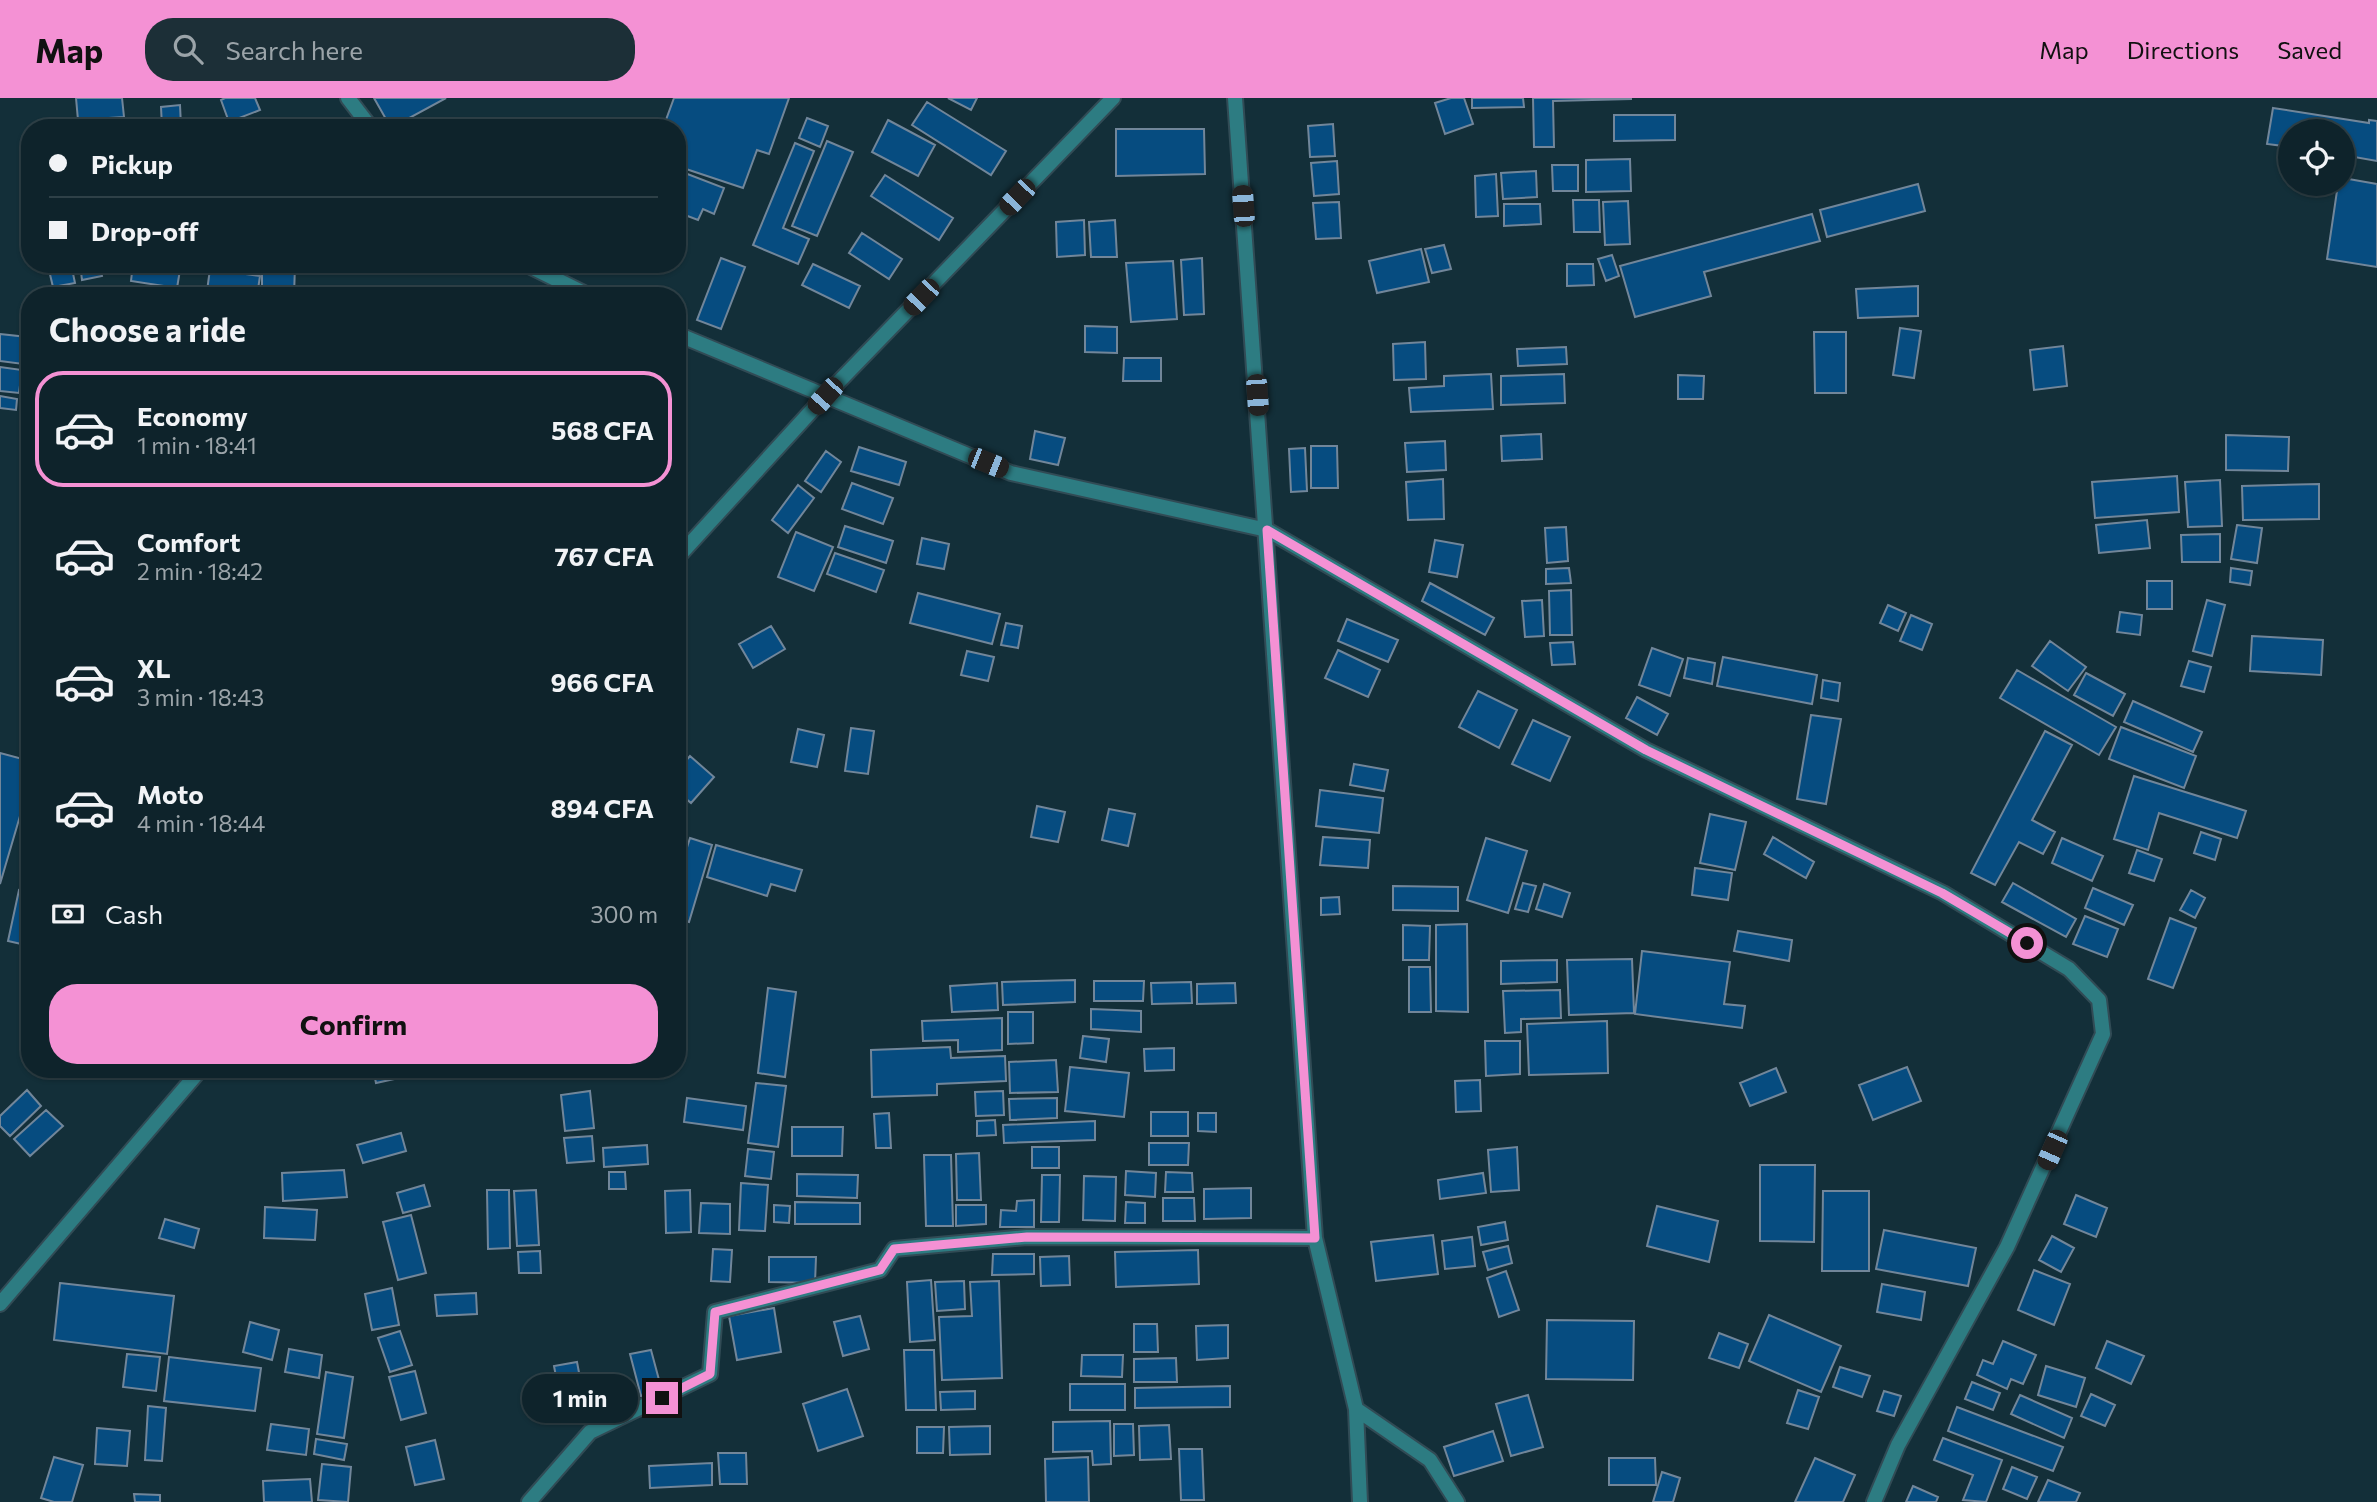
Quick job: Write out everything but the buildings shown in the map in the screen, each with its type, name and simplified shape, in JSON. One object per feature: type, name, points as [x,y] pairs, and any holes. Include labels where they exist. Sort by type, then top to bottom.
[{"type":"street","points":[[348,98],[364,119]]},
{"type":"street","points":[[686,548],[825,396],[1113,98]]},
{"type":"street","points":[[1235,98],[1315,1238],[1356,1409],[1360,1502]]},
{"type":"street","points":[[543,273],[572,287]]},
{"type":"street","points":[[686,338],[1011,473],[1267,530],[1646,750],[1942,893],[2069,969],[2099,1000],[2103,1034],[2007,1247],[1898,1445],[1874,1502]]},
{"type":"street","points":[[0,1304],[193,1078]]},
{"type":"street","points":[[529,1502],[590,1432],[710,1374],[715,1312],[880,1270],[894,1249],[1027,1237],[1315,1238]]},
{"type":"street","points":[[1356,1409],[1430,1461],[1457,1502]]},
{"type":"route","points":[[662,1398],[710,1374],[715,1312],[880,1270],[894,1249],[1027,1237],[1315,1238],[1267,530],[1646,750],[1942,893],[2027,943]]}]
